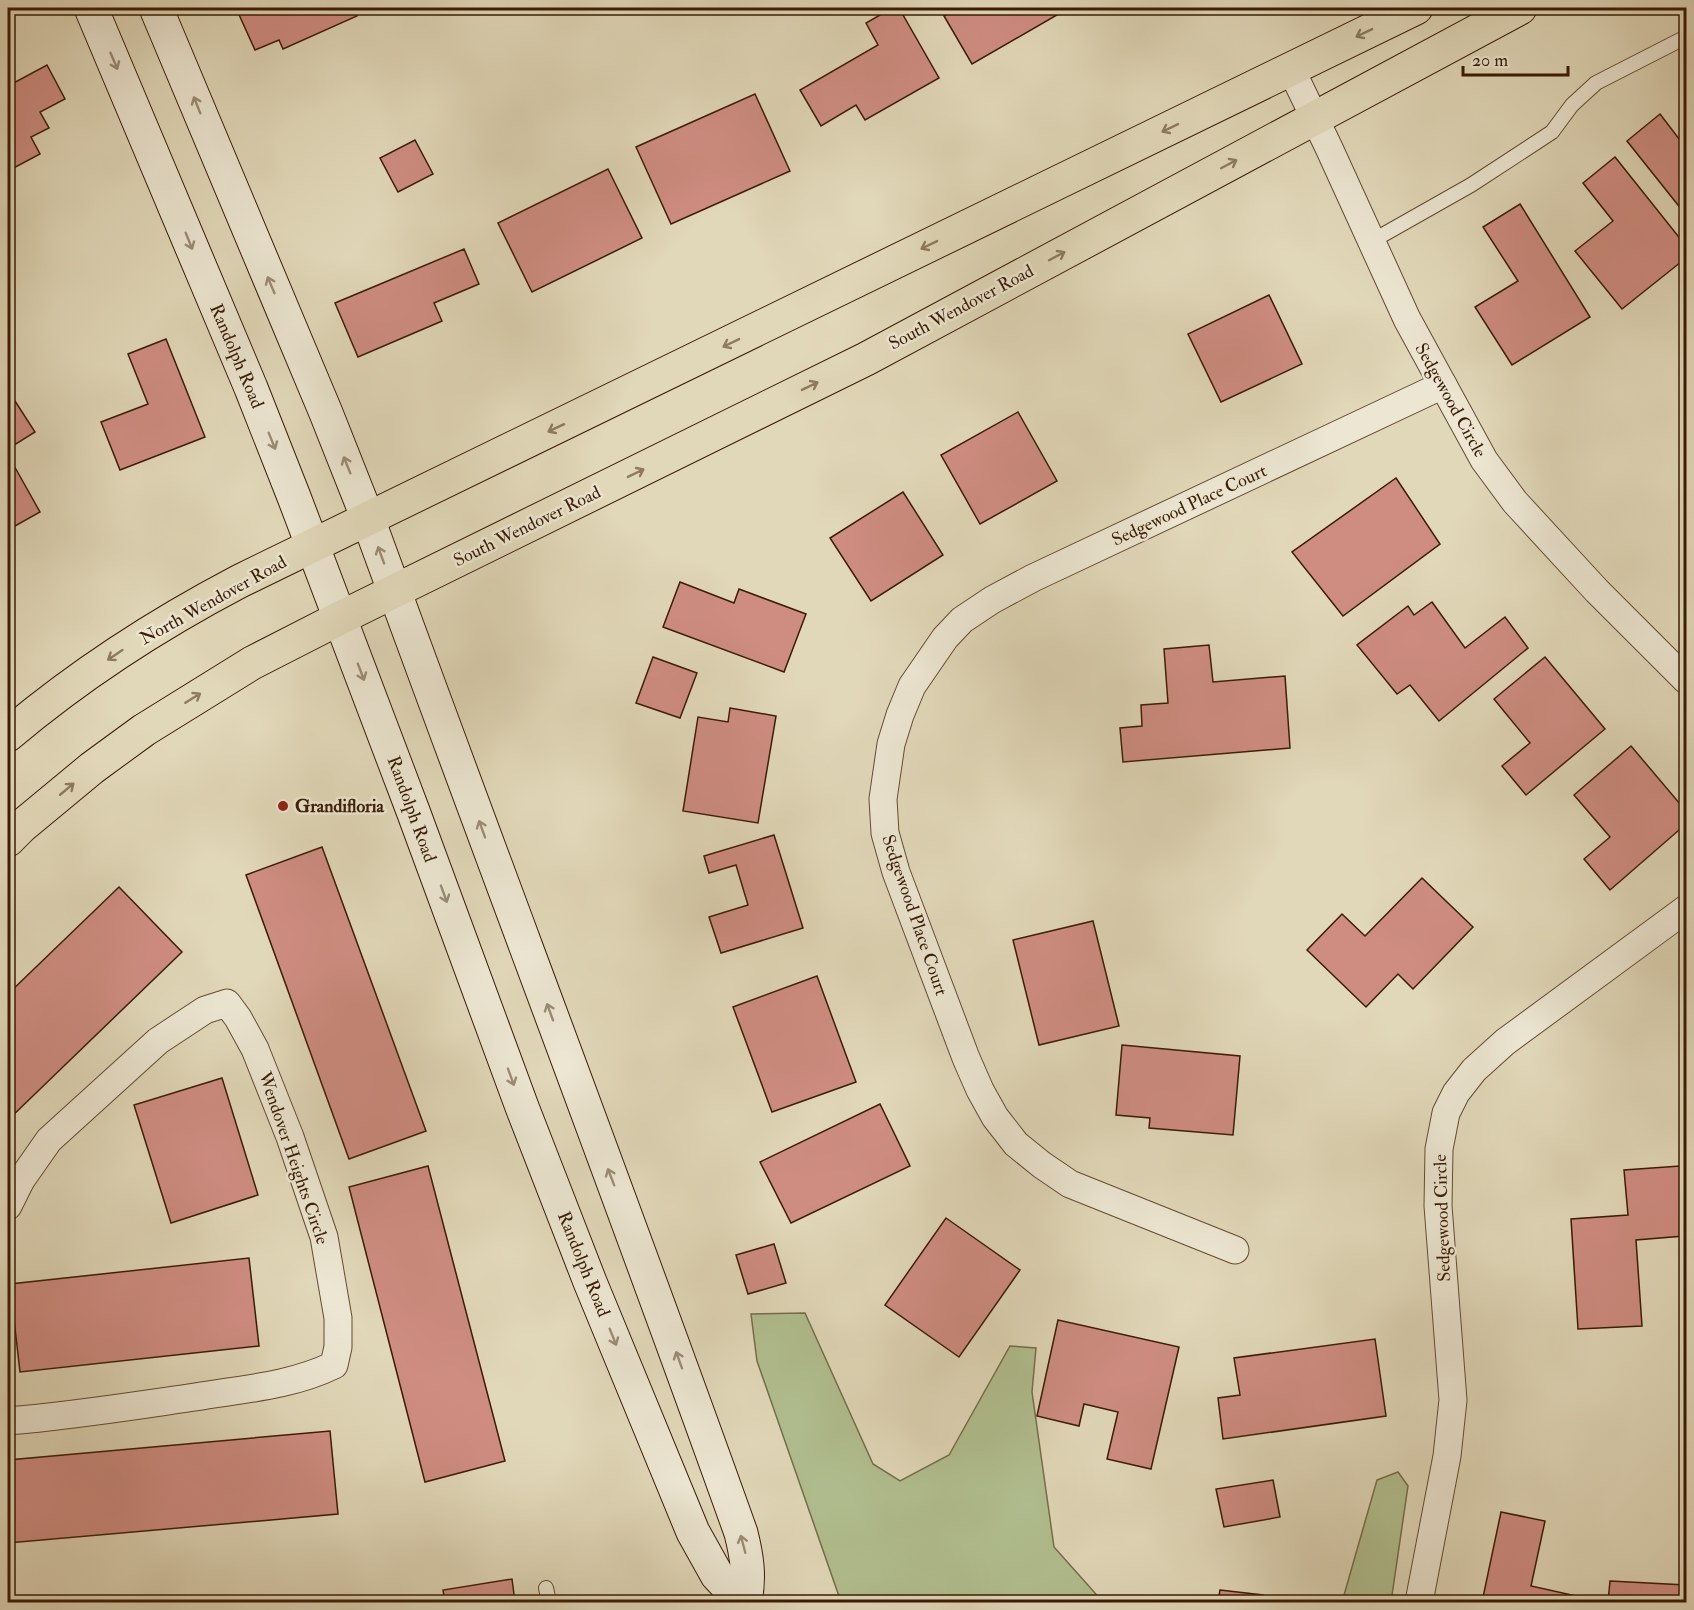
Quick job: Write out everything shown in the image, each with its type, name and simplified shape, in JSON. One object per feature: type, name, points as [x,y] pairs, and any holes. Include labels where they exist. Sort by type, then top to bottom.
[{"type":"main road","name":"Randolph Road","points":[[91,8],[251,388],[413,811],[522,1107],[693,1532],[717,1575],[745,1602],[748,1565],[741,1533],[658,1300],[368,519],[326,413],[156,8]]},
{"type":"main road","points":[[1291,69],[1416,8]]},
{"type":"main road","name":"South Wendover Road","points":[[394,591],[866,358],[1520,8]]},
{"type":"main road","name":"North Wendover Road","points":[[8,735],[68,688],[177,615],[240,581],[1291,69]]},
{"type":"main road","points":[[8,840],[92,768],[144,730],[252,663],[394,591]]},
{"type":"street","name":"Sedgewood Circle","points":[[1291,69],[1407,319],[1484,459],[1515,502],[1597,591],[1686,680]]},
{"type":"street","name":"Sedgewood Place Court","points":[[1235,1250],[1071,1184],[1016,1144],[995,1117],[966,1058],[896,872],[887,841],[883,799],[891,744],[912,686],[945,638],[962,620],[992,600],[1443,385]]},
{"type":"street","name":"Sedgewood Circle","points":[[1419,1602],[1447,1456],[1453,1400],[1438,1206],[1439,1149],[1446,1113],[1456,1093],[1474,1070],[1505,1042],[1686,909]]},
{"type":"street","name":"Wendover Heights Circle","points":[[8,1206],[21,1180],[49,1140],[158,1041],[205,1010],[227,1003],[255,1049],[290,1137],[324,1237],[338,1318],[338,1347],[334,1365],[316,1374],[282,1383],[116,1409],[8,1421]]},
{"type":"lane","points":[[1372,241],[1471,185],[1552,132],[1572,105],[1596,83],[1686,37]]},
{"type":"green space","points":[[805,1313],[873,1464],[900,1481],[949,1455],[1010,1346],[1036,1348],[1032,1392],[1054,1547],[1103,1602],[841,1602],[757,1361],[751,1314]]},
{"type":"green space","points":[[1398,1472],[1408,1486],[1391,1602],[1342,1602],[1377,1480]]},
{"type":"building","points":[[236,8],[353,8],[357,16],[283,49],[279,40],[255,50]]},
{"type":"building","points":[[892,8],[899,8],[939,78],[865,120],[856,105],[821,126],[800,90],[878,45],[866,23]]},
{"type":"building","points":[[959,8],[1069,8],[972,64],[944,16]]},
{"type":"building","points":[[47,65],[65,99],[40,112],[49,128],[31,137],[40,154],[8,171],[8,86]]},
{"type":"building","points":[[755,94],[790,171],[671,224],[636,147]]},
{"type":"building","points":[[1660,114],[1686,148],[1686,215],[1627,141]]},
{"type":"building","points":[[415,140],[433,174],[398,192],[380,158]]},
{"type":"building","points":[[1615,157],[1686,246],[1686,258],[1622,309],[1575,251],[1613,221],[1583,183]]},
{"type":"building","points":[[608,169],[642,238],[532,292],[498,223]]},
{"type":"building","points":[[1520,204],[1590,317],[1512,365],[1475,307],[1518,281],[1483,227]]},
{"type":"building","points":[[464,249],[479,284],[434,303],[442,321],[358,357],[335,303]]},
{"type":"building","points":[[1269,295],[1302,364],[1221,402],[1188,334]]},
{"type":"building","points":[[166,339],[205,437],[120,470],[101,422],[148,404],[128,354]]},
{"type":"building","points":[[15,401],[35,432],[8,449],[8,406]]},
{"type":"building","points":[[1018,412],[1057,481],[980,524],[941,455]]},
{"type":"building","points":[[8,455],[40,512],[8,530]]},
{"type":"building","points":[[1396,478],[1440,544],[1343,616],[1292,552]]},
{"type":"building","points":[[903,492],[943,555],[871,601],[830,538]]},
{"type":"building","points":[[680,582],[734,603],[739,589],[806,614],[784,672],[663,627]]},
{"type":"building","points":[[1432,602],[1465,648],[1505,617],[1528,648],[1439,721],[1410,685],[1397,694],[1357,645],[1408,606],[1414,615]]},
{"type":"building","points":[[1209,645],[1213,682],[1285,676],[1290,748],[1123,762],[1120,728],[1142,726],[1141,705],[1168,703],[1164,649]]},
{"type":"building","points":[[653,657],[697,673],[680,718],[636,703]]},
{"type":"building","points":[[1545,657],[1605,729],[1526,795],[1502,766],[1530,743],[1494,699]]},
{"type":"building","points":[[730,708],[776,716],[758,823],[683,811],[698,717],[728,722]]},
{"type":"building","points":[[1631,746],[1686,811],[1686,824],[1610,890],[1584,859],[1610,837],[1574,795]]},
{"type":"building","points":[[774,835],[803,928],[721,953],[709,917],[748,905],[736,865],[709,873],[704,856]]},
{"type":"building","points":[[322,847],[426,1131],[349,1159],[246,875]]},
{"type":"building","points":[[1422,878],[1473,927],[1413,989],[1398,974],[1366,1007],[1307,950],[1342,914],[1365,936]]},
{"type":"building","points":[[119,887],[182,952],[8,1120],[8,994]]},
{"type":"building","points":[[1093,921],[1119,1026],[1039,1045],[1013,940]]},
{"type":"building","points":[[817,976],[856,1082],[772,1112],[733,1007]]},
{"type":"building","points":[[1122,1045],[1240,1056],[1233,1135],[1149,1128],[1150,1118],[1116,1115]]},
{"type":"building","points":[[222,1078],[258,1195],[171,1223],[134,1105]]},
{"type":"building","points":[[880,1104],[910,1166],[791,1223],[760,1162]]},
{"type":"building","points":[[428,1166],[505,1461],[425,1482],[349,1187]]},
{"type":"building","points":[[1680,1166],[1684,1236],[1636,1240],[1642,1326],[1578,1329],[1571,1219],[1628,1215],[1624,1170]]},
{"type":"building","points":[[946,1218],[1020,1270],[959,1357],[885,1305]]},
{"type":"building","points":[[774,1244],[786,1283],[748,1294],[736,1255]]},
{"type":"building","points":[[249,1258],[259,1346],[20,1372],[10,1284]]},
{"type":"building","points":[[1058,1320],[1179,1347],[1151,1469],[1107,1459],[1118,1412],[1084,1404],[1079,1426],[1037,1416]]},
{"type":"building","points":[[1375,1339],[1386,1416],[1223,1439],[1218,1398],[1240,1395],[1234,1358]]},
{"type":"building","points":[[330,1431],[338,1514],[8,1543],[8,1460]]},
{"type":"building","points":[[1273,1480],[1280,1517],[1224,1527],[1216,1489]]},
{"type":"building","points":[[1501,1512],[1545,1521],[1531,1586],[1581,1597],[1580,1602],[1482,1602]]},
{"type":"building","points":[[512,1579],[515,1602],[445,1602],[443,1590]]},
{"type":"building","points":[[1610,1581],[1686,1585],[1686,1602],[1608,1602]]},
{"type":"building","points":[[1220,1590],[1263,1595],[1262,1602],[1218,1602]]},
{"type":"place","name":"Grandifloria","points":[[283,806]]}]
